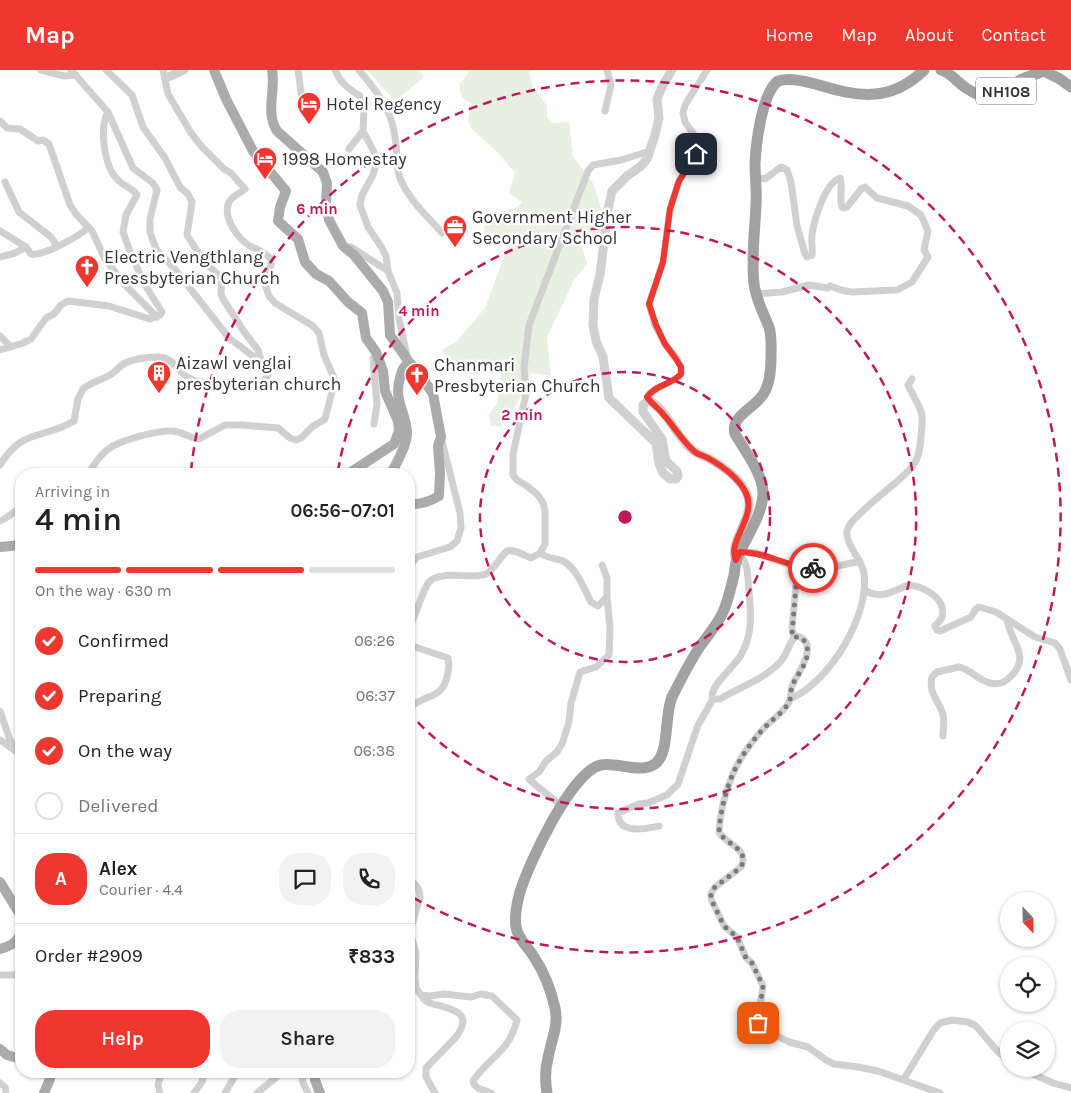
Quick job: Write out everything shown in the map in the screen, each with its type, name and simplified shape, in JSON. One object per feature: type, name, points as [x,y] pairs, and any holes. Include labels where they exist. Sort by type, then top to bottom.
[{"type":"highway","points":[[547,1093],[546,1069],[556,1024],[556,1010],[541,968],[516,928],[515,917],[520,892],[527,872],[561,806],[580,780],[595,767],[611,764],[636,768],[655,764],[662,755],[665,747],[668,707],[690,662],[715,627],[728,601],[738,556],[758,513],[763,493],[760,478],[735,434],[734,427],[738,419],[764,395],[770,377],[771,335],[756,294],[754,275],[757,146],[768,95],[778,81],[792,76],[801,76],[861,91],[889,91],[914,80],[924,70]]},
{"type":"highway","name":"NH108","points":[[941,70],[945,71],[973,93],[986,98],[999,95],[1023,79],[1044,71],[1060,79],[1071,88]]},
{"type":"main road","points":[[214,70],[226,98],[254,151],[286,192],[280,207],[278,221],[298,240],[305,262],[316,274],[328,281],[348,302],[362,313],[366,338],[376,352],[383,371],[385,391],[398,421],[399,431],[394,444],[357,468]]},
{"type":"main road","points":[[272,70],[274,86],[270,115],[272,124],[277,131],[323,172],[327,183],[326,204],[329,220],[340,242],[354,255],[383,291],[388,302],[390,335],[433,394],[441,437],[438,446],[439,496],[431,501],[415,505]]},
{"type":"main road","points":[[394,468],[403,450],[407,435],[404,414],[398,401],[398,386],[403,366],[408,360]]},
{"type":"main road","points":[[0,547],[15,546]]},
{"type":"main road","points":[[0,882],[15,906]]},
{"type":"main road","points":[[0,949],[11,946],[15,943]]},
{"type":"main road","points":[[0,1049],[15,1056]]},
{"type":"main road","points":[[44,1093],[50,1078]]},
{"type":"main road","points":[[314,1078],[320,1093]]},
{"type":"street","points":[[41,70],[64,76],[74,72],[108,112],[134,168],[153,183],[157,190],[150,226],[150,232],[156,249],[174,268],[229,338],[262,363]]},
{"type":"street","points":[[0,465],[11,449],[23,440],[74,421],[78,399],[83,388],[112,374],[125,363],[159,357],[172,362],[190,379],[201,383],[230,382],[253,386],[263,382],[268,375],[258,350],[223,299],[221,294],[222,278],[204,262],[187,235],[191,198],[180,186],[165,158],[143,127],[132,94],[106,70]]},
{"type":"street","points":[[92,468],[112,446],[130,439],[167,431],[184,433],[199,440],[225,425],[268,426],[278,428],[290,438],[296,440],[301,438],[312,427],[325,420],[334,384],[334,378],[324,355],[319,333],[313,326],[275,303],[269,296],[265,284],[271,259],[249,246],[240,237],[229,219],[227,210],[230,201],[245,190],[231,173],[224,169],[202,147],[191,133],[168,94],[164,74],[184,70]]},
{"type":"street","points":[[298,70],[305,110]]},
{"type":"street","points":[[335,70],[341,82],[360,96],[364,108],[363,131],[377,161],[373,175],[362,195],[360,205],[368,227],[386,256],[388,271],[397,293],[399,319],[408,360]]},
{"type":"street","points":[[359,70],[378,93],[387,108],[393,127],[398,172],[401,181],[413,199],[442,233]]},
{"type":"street","points":[[606,111],[611,86],[607,70]]},
{"type":"street","points":[[649,400],[642,405],[643,412],[662,440],[666,461],[677,471],[678,476],[674,480],[663,473],[659,464],[656,443],[609,398],[603,357],[596,341],[593,325],[594,299],[600,275],[612,191],[626,176],[640,166],[650,151],[659,118],[657,99],[662,86],[672,70]]},
{"type":"street","points":[[659,826],[642,830],[630,829],[622,825],[618,819],[618,813],[639,804],[648,804],[667,795],[678,784],[698,726],[713,699],[714,688],[740,656],[748,638],[752,613],[748,569],[743,558],[734,557],[734,548],[749,505],[746,492],[737,480],[722,468],[689,447],[647,397],[652,391],[675,381],[682,371],[658,331],[649,304],[663,262],[670,209],[679,181],[696,154],[695,136],[685,122],[683,113],[685,105],[707,70]]},
{"type":"street","points":[[0,350],[31,339],[46,318],[54,314],[61,305],[68,301],[109,306],[150,319],[158,317],[162,312],[145,285],[123,232],[126,215],[137,195],[131,188],[119,181],[108,160],[104,146],[104,123],[108,112]]},
{"type":"street","points":[[0,121],[7,128],[20,129],[38,141],[43,140],[49,144],[70,205],[89,227],[105,259],[126,286],[158,317]]},
{"type":"street","points":[[349,149],[363,131]]},
{"type":"street","points":[[415,616],[426,587],[433,579],[464,574],[484,575],[491,570],[507,551],[512,550],[531,558],[540,553],[545,544],[546,530],[543,503],[538,494],[517,480],[513,475],[513,454],[526,394],[524,368],[529,325],[588,171],[593,165],[620,160],[650,151]]},
{"type":"street","points":[[755,173],[759,178],[765,179],[781,167],[787,170],[791,182],[797,226],[807,256],[812,255],[812,234],[819,208],[829,188],[840,178],[842,184],[840,202],[842,207],[847,207],[862,188],[865,187],[877,198],[903,204],[916,211],[926,224],[928,231],[924,250],[928,257],[912,282],[897,290],[852,292],[830,286],[828,288],[809,285],[782,292],[756,294]]},
{"type":"street","points":[[5,182],[19,212],[51,236],[57,246]]},
{"type":"street","points":[[0,231],[26,247],[33,255],[42,253],[83,233],[89,227]]},
{"type":"street","points":[[0,257],[16,253],[26,247]]},
{"type":"street","points":[[346,248],[351,247],[388,271]]},
{"type":"street","points":[[0,336],[11,347]]},
{"type":"street","points":[[374,424],[377,404],[373,359],[376,352]]},
{"type":"street","points":[[912,379],[908,385],[922,416],[918,456],[908,471],[874,500],[852,522],[848,529],[850,544],[860,561],[864,574],[862,601],[850,635],[841,652],[814,684],[792,698],[755,739],[732,775],[724,802],[719,832],[726,840],[739,849],[743,862],[741,867],[714,888],[711,899],[724,926],[737,937],[746,958],[752,963],[763,986],[758,1020],[761,1027],[789,1042],[808,1047],[834,1064],[858,1066],[904,1079],[940,1093]]},
{"type":"street","points":[[415,559],[450,547],[457,541],[461,528],[460,513],[441,437]]},
{"type":"street","points":[[0,521],[7,519],[15,511]]},
{"type":"street","points":[[540,553],[548,558],[564,561],[574,570],[594,605],[598,606],[607,598]]},
{"type":"street","points":[[738,556],[757,553],[792,566],[821,570],[860,561]]},
{"type":"street","points":[[561,806],[529,779],[557,752],[562,744],[580,672],[596,667],[609,654],[610,628],[607,578],[602,564]]},
{"type":"street","points":[[713,699],[720,699],[760,679],[771,671],[788,652],[794,638],[792,628],[796,585],[801,577],[815,577],[821,570]]},
{"type":"street","points":[[864,590],[873,595],[887,594],[908,585],[933,594],[938,599],[942,614],[941,620],[936,625],[938,630],[942,630],[971,616],[979,607],[996,612],[1035,637],[1057,644],[1071,680]]},
{"type":"street","points":[[943,736],[943,715],[933,694],[931,686],[932,677],[937,672],[959,667],[989,682],[1006,682],[1017,670],[1020,660],[1007,619]]},
{"type":"street","points":[[792,698],[791,689],[803,668],[807,655],[806,645],[802,637],[797,636],[794,638]]},
{"type":"street","points":[[415,647],[448,658],[449,667],[442,691],[415,703]]},
{"type":"street","points":[[0,711],[10,740],[15,747]]},
{"type":"street","points":[[0,740],[15,751]]},
{"type":"street","points":[[415,884],[420,891],[415,914]]},
{"type":"street","points":[[415,949],[416,988],[424,1000],[429,1003],[455,1010],[459,1014],[462,1023],[460,1032],[426,1068],[426,1077],[435,1093]]},
{"type":"street","points":[[0,974],[15,974]]},
{"type":"street","points":[[421,995],[444,994],[471,998],[481,994],[492,996],[517,1020],[514,1031],[505,1048],[473,1081],[477,1088],[490,1093]]},
{"type":"street","points":[[904,1079],[935,1028],[952,1020],[968,1022],[976,1026],[1000,1054]]},
{"type":"street","points":[[1040,1077],[1071,1088]]},
{"type":"street","points":[[160,1078],[158,1085],[160,1093]]},
{"type":"street","points":[[194,1093],[203,1078]]},
{"type":"street","points":[[225,1093],[234,1078]]},
{"type":"street","points":[[257,1093],[275,1078]]},
{"type":"street","points":[[303,1078],[308,1093]]},
{"type":"street","points":[[0,1083],[5,1087],[6,1093]]},
{"type":"green space","points":[[367,70],[419,70],[424,77],[395,101]]},
{"type":"green space","points":[[467,70],[529,70],[532,85],[547,106],[547,118],[554,123],[569,122],[573,157],[593,183],[601,209],[601,243],[582,248],[587,264],[574,280],[547,337],[551,376],[531,373],[521,397],[500,427],[491,426],[489,415],[497,403],[502,372],[488,367],[476,375],[454,369],[442,350],[457,341],[485,308],[509,243],[484,234],[485,222],[497,213],[517,207],[522,202],[509,193],[515,173],[501,156],[471,128],[468,120],[471,104],[462,97],[459,85],[469,72]]},
{"type":"way so far","points":[[758,1023],[763,986],[752,963],[746,958],[737,937],[724,926],[711,899],[714,888],[741,867],[743,862],[739,849],[721,836],[719,827],[732,775],[755,739],[792,698],[791,689],[803,668],[807,655],[806,645],[802,637],[797,636],[794,638],[792,634],[796,585],[801,577],[815,577],[818,575],[821,570],[813,568]]},
{"type":"place","name":"Hotel Regency","points":[[309,125]]},
{"type":"place","name":"1998 Homestay","points":[[265,180]]},
{"type":"place","name":"Government Higher Secondary School","points":[[455,248]]},
{"type":"place","name":"Electric Vengthlang Pressbyterian Church","points":[[87,288]]},
{"type":"place","name":"Aizawl venglai presbyterian church","points":[[159,394]]},
{"type":"place","name":"Chanmari Presbyterian Church","points":[[417,396]]},
{"type":"route","points":[[696,154],[679,181],[670,209],[663,262],[649,304],[665,344],[682,371],[675,381],[652,391],[647,397],[689,447],[722,468],[742,485],[746,492],[749,505],[734,548],[736,560],[740,552],[757,553],[792,566],[813,568]]}]
